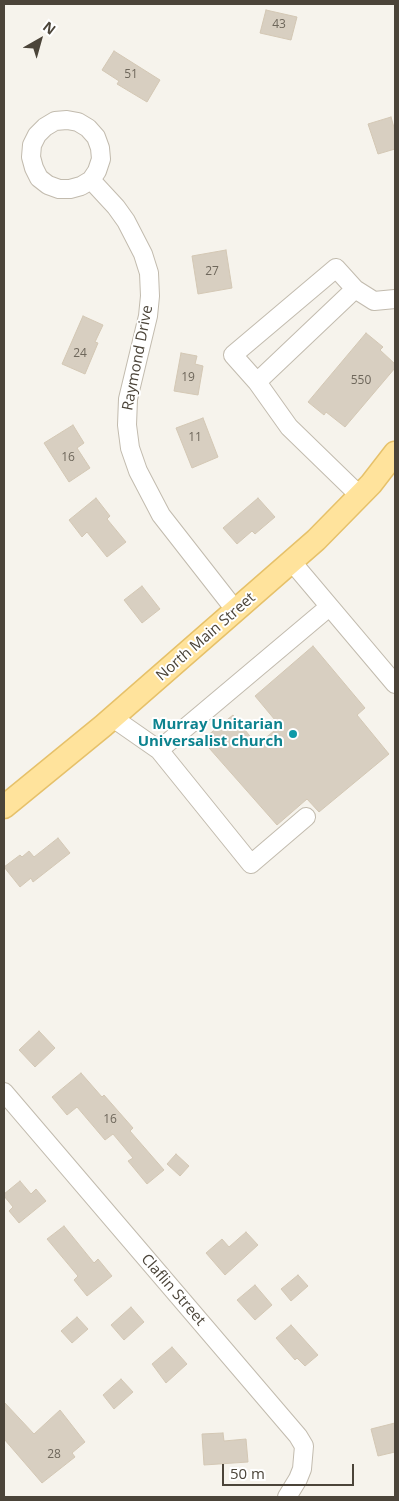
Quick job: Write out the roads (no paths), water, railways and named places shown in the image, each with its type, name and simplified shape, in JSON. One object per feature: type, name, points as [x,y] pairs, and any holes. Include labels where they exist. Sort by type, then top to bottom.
[{"type":"main road","name":"North Main Street","points":[[4,807],[113,718],[292,562],[359,495],[395,453]]},
{"type":"street","name":"Raymond Drive","points":[[91,180],[126,221],[139,246],[149,273],[150,296],[148,316],[128,399],[126,425],[135,463],[148,494],[161,515],[236,611]]},
{"type":"street","points":[[359,495],[289,427],[257,382],[233,355],[336,268],[355,289],[374,301],[395,299]]},
{"type":"street","points":[[257,382],[355,289]]},
{"type":"street","points":[[292,562],[395,684]]},
{"type":"street","points":[[159,750],[329,607]]},
{"type":"street","points":[[113,718],[159,750],[251,864],[306,817]]},
{"type":"street","name":"Claflin Street","points":[[4,1092],[298,1436],[304,1446],[302,1469],[287,1497]]},
{"type":"place","name":"Murray Unitarian Universalist church","points":[[293,734]]}]
